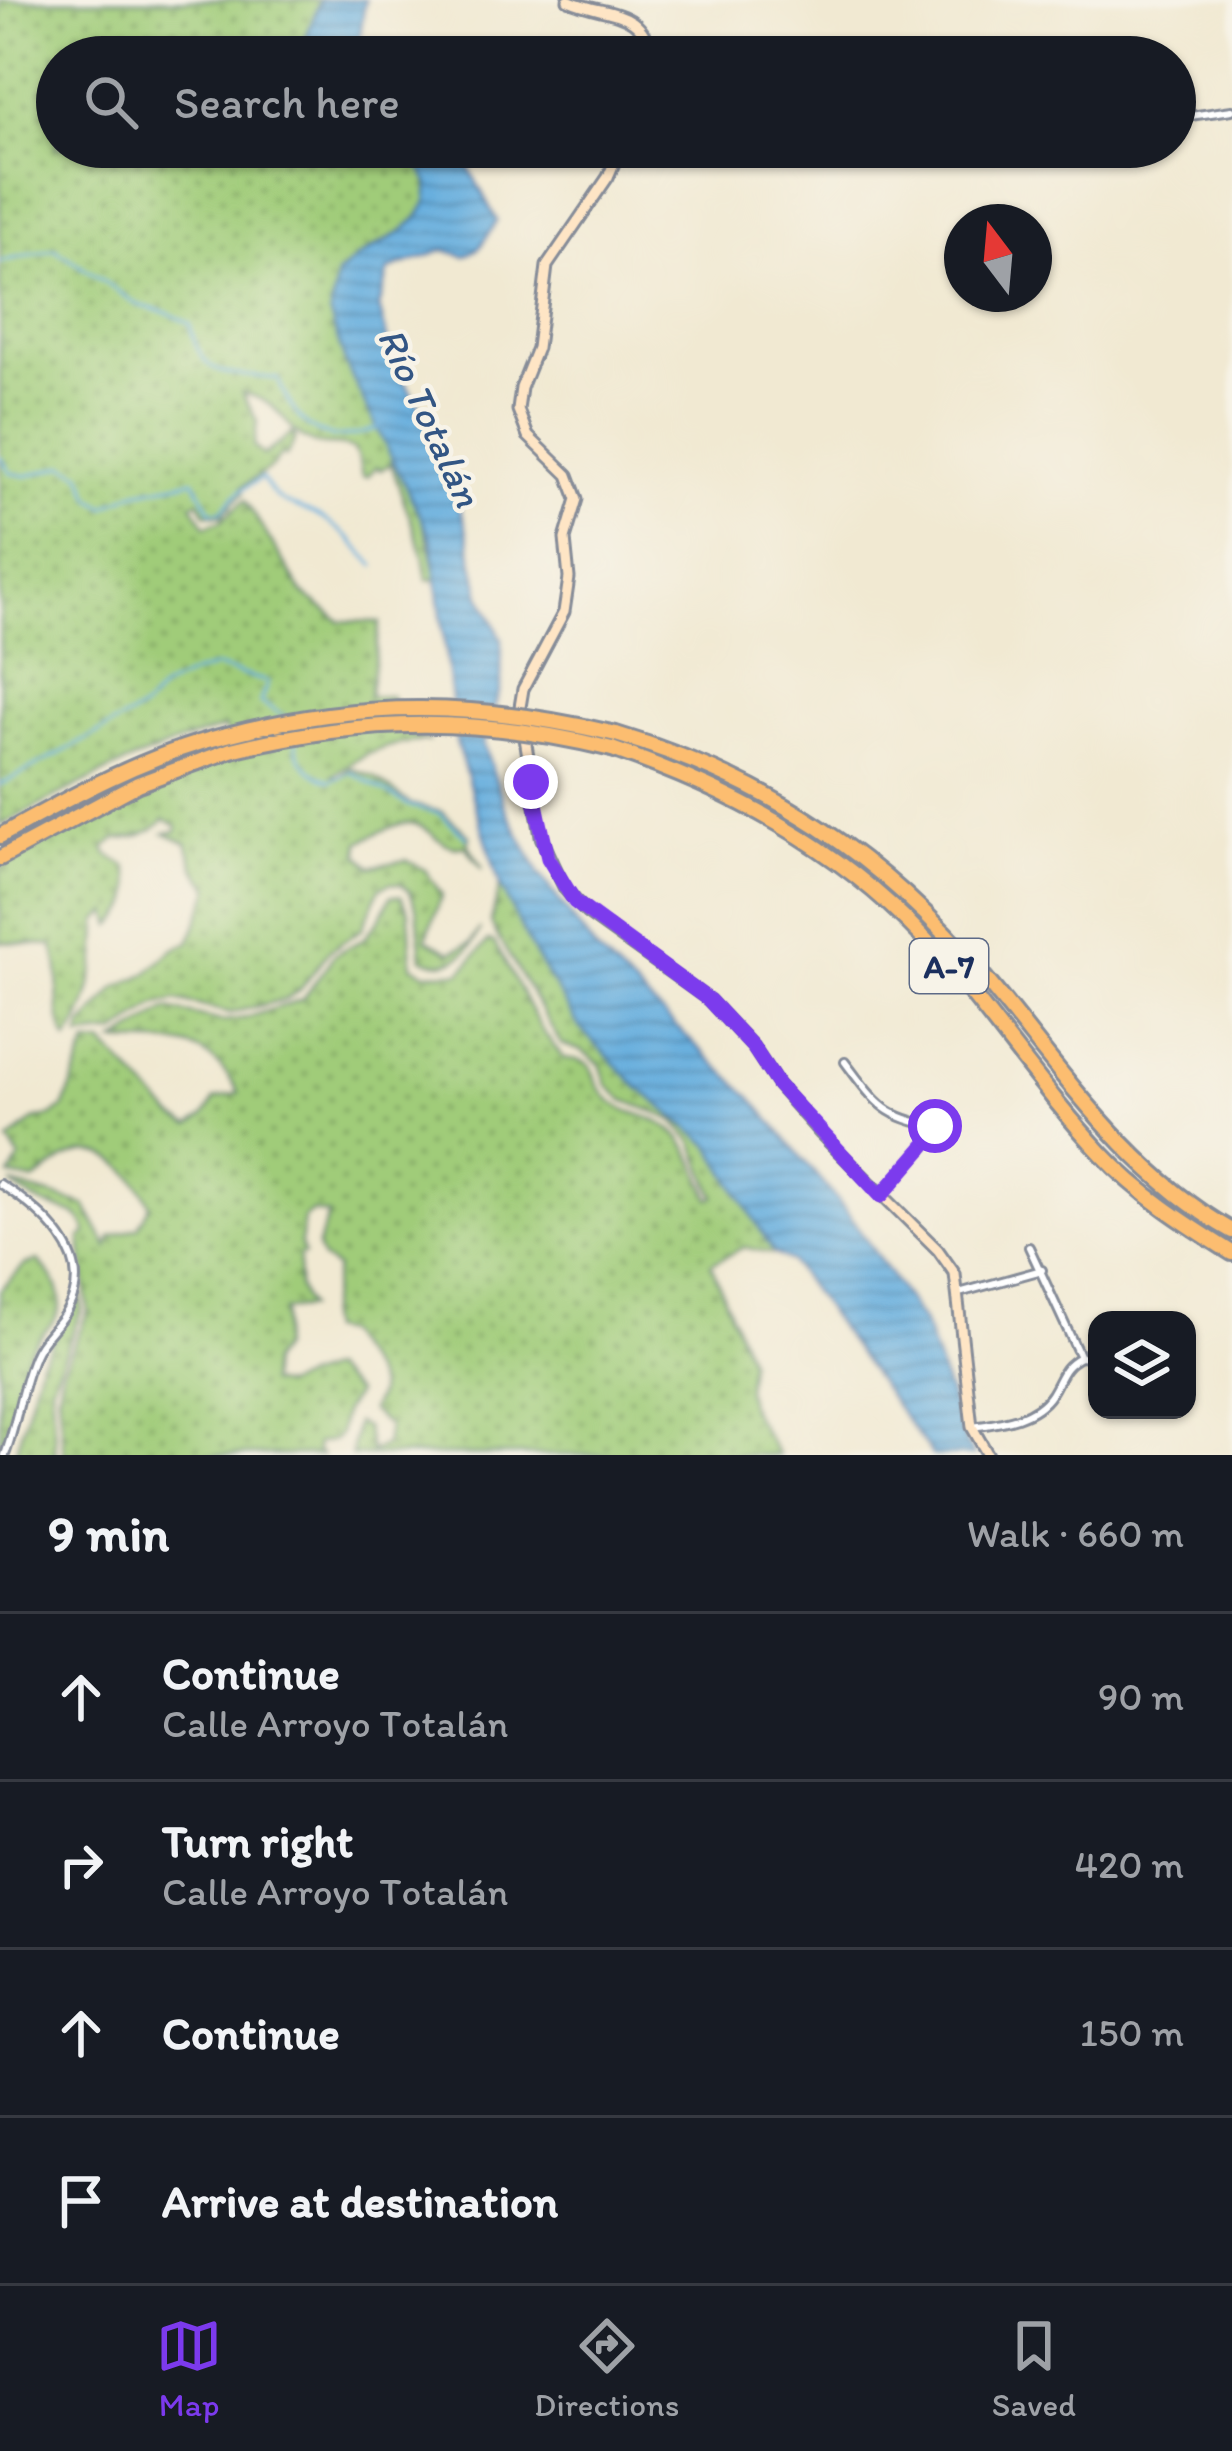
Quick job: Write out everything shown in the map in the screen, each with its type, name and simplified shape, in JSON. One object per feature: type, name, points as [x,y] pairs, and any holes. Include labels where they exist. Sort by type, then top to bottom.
[{"type":"highway","name":"A-7","points":[[0,858],[138,784],[284,719],[418,706],[548,718],[614,742],[730,795],[775,820],[875,890],[969,989],[1104,1156],[1177,1219],[1232,1253]]},
{"type":"highway","name":"A-7","points":[[0,836],[130,768],[183,746],[229,742]]},
{"type":"highway","name":"A-7","points":[[614,742],[674,751],[733,775],[796,810],[880,872],[960,950],[1117,1141],[1232,1232]]},
{"type":"street","points":[[568,0],[593,11],[625,14],[645,36]]},
{"type":"street","points":[[1196,115],[1232,110]]},
{"type":"street","points":[[612,168],[547,266],[536,349],[518,410],[528,436],[555,458],[576,489],[576,511],[565,538],[569,578],[564,612],[524,689],[520,724],[548,858],[586,913],[709,1000],[753,1047],[778,1085],[938,1250],[955,1274],[972,1427],[988,1455]]},
{"type":"street","points":[[845,1062],[886,1112],[904,1121],[935,1126],[933,1136],[881,1196]]},
{"type":"street","points":[[0,1197],[3,1186],[57,1231],[67,1245],[77,1281],[67,1311],[35,1353],[5,1455]]},
{"type":"street","points":[[1029,1247],[1080,1357]]},
{"type":"street","points":[[957,1293],[1042,1270]]},
{"type":"street","points":[[972,1427],[1018,1418],[1038,1408],[1051,1395],[1060,1371],[1080,1357],[1088,1358]]},
{"type":"green space","points":[[0,0],[320,0],[307,36],[36,36],[36,168],[421,168],[429,179],[427,204],[403,230],[355,261],[330,315],[419,511],[437,580],[427,579],[391,464],[362,476],[352,449],[302,437],[257,397],[242,393],[257,421],[254,447],[264,455],[292,433],[296,438],[286,456],[281,454],[272,467],[242,487],[243,493],[222,515],[206,513],[199,501],[192,504],[206,526],[222,520],[245,500],[303,593],[340,621],[380,622],[369,697],[391,696],[410,735],[430,741],[378,750],[333,776],[339,778],[350,768],[374,777],[410,804],[442,812],[470,836],[467,842],[483,869],[465,846],[448,844],[415,824],[395,826],[360,842],[359,854],[371,867],[406,860],[425,870],[442,895],[426,939],[451,952],[472,942],[480,929],[471,946],[458,958],[441,963],[422,958],[417,910],[410,892],[401,884],[390,883],[380,888],[362,929],[329,951],[300,990],[286,999],[231,1013],[176,1000],[154,1006],[117,1033],[80,1037],[83,1026],[116,988],[147,973],[189,942],[204,906],[210,888],[195,868],[187,843],[165,833],[177,831],[177,826],[164,819],[149,831],[116,839],[105,848],[127,867],[131,899],[113,926],[109,912],[98,921],[92,984],[67,1041],[59,1016],[58,969],[52,945],[0,942],[0,868],[134,797],[233,755],[225,728],[110,771],[0,826]]},
{"type":"green space","points":[[500,885],[580,1028],[639,1088],[710,1145],[775,1254],[744,1247],[711,1264],[749,1360],[750,1409],[778,1455],[351,1455],[356,1423],[365,1427],[371,1452],[385,1445],[388,1426],[371,1411],[378,1387],[371,1372],[343,1333],[328,1330],[326,1317],[336,1268],[322,1259],[317,1247],[328,1215],[313,1211],[304,1218],[300,1243],[304,1254],[299,1256],[298,1287],[308,1307],[284,1310],[280,1348],[270,1362],[268,1383],[283,1386],[330,1369],[356,1394],[344,1410],[339,1434],[334,1440],[317,1443],[321,1455],[64,1455],[58,1393],[62,1370],[88,1312],[81,1238],[87,1234],[77,1216],[38,1202],[11,1184],[85,1205],[108,1247],[111,1237],[138,1227],[150,1205],[128,1171],[94,1153],[67,1158],[34,1181],[10,1176],[20,1159],[9,1141],[34,1120],[64,1107],[87,1045],[103,1044],[174,1117],[190,1126],[204,1117],[215,1099],[239,1093],[227,1074],[188,1046],[116,1042],[168,1009],[222,1021],[303,999],[334,955],[363,939],[391,896],[401,896],[409,912],[412,965],[426,973],[461,972],[488,941],[494,942],[541,1029],[563,1058],[590,1066],[601,1089],[617,1105],[673,1132],[689,1151],[710,1199],[715,1197],[693,1142],[672,1119],[624,1100],[607,1085],[600,1064],[561,1044],[491,922]]},
{"type":"green space","points":[[38,1261],[56,1284],[60,1308],[24,1361],[0,1449],[0,1290],[25,1265]]},
{"type":"green space","points":[[80,1295],[82,1309],[51,1386],[56,1455],[15,1455],[40,1362]]},
{"type":"water","points":[[320,0],[365,0],[360,36],[307,36]]},
{"type":"water","points":[[421,168],[469,168],[497,221],[479,248],[465,256],[444,250],[389,270],[379,307],[393,361],[423,413],[465,523],[481,595],[502,639],[501,687],[483,743],[506,809],[540,875],[597,952],[751,1097],[846,1211],[924,1324],[974,1455],[932,1455],[791,1262],[775,1254],[710,1145],[639,1088],[580,1028],[532,950],[500,885],[456,741],[432,540],[346,365],[330,315],[337,275],[418,218],[429,185]]},
{"type":"waterway","points":[[0,262],[55,249],[138,305],[190,324],[202,357],[211,366],[232,374],[278,379],[295,412],[316,431],[344,437],[380,427]]},
{"type":"waterway","points":[[0,457],[11,473],[27,476],[65,465],[82,474],[91,497],[105,507],[135,492],[194,480],[211,511],[221,511],[240,491],[262,478],[283,501],[339,530],[375,566]]},
{"type":"waterway","points":[[0,785],[142,710],[164,687],[216,667],[268,682],[260,702],[284,716]]},
{"type":"waterway","points":[[296,741],[302,760],[318,775],[331,781],[351,772],[410,806],[439,813],[467,837]]},
{"type":"route","points":[[531,782],[548,858],[575,902],[709,1000],[753,1047],[778,1085],[821,1134],[881,1196],[933,1136],[935,1126]]},
{"type":"water label","name":"Río Totalán","points":[[430,417]]}]
